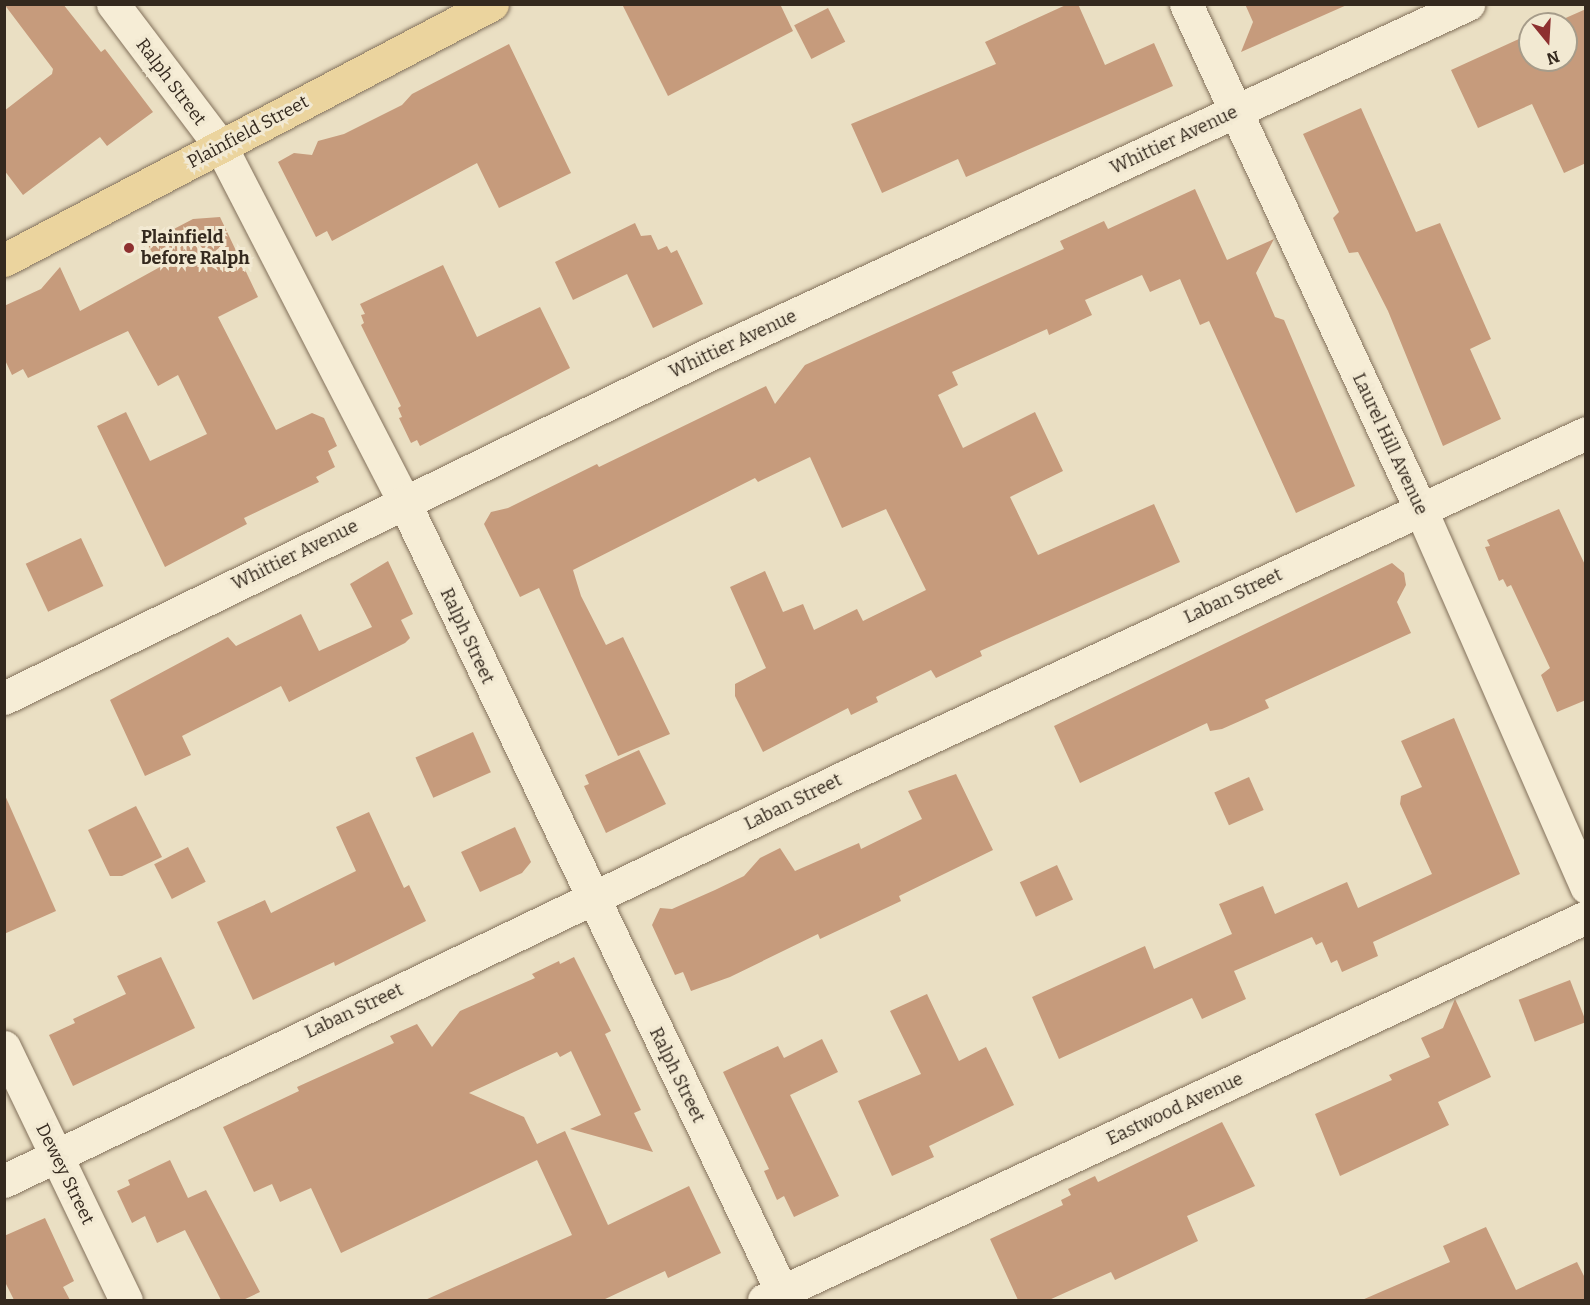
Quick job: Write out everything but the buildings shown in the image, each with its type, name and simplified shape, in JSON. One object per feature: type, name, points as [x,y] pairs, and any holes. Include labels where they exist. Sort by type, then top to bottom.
[{"type":"main road","name":"Plainfield Street","points":[[4,260],[492,4]]},
{"type":"street","name":"Ralph Street","points":[[112,4],[221,147],[404,502],[592,900],[773,1296]]},
{"type":"street","name":"Laurel Hill Avenue","points":[[1186,4],[1420,508],[1586,888]]},
{"type":"street","name":"Whittier Avenue","points":[[4,698],[712,353],[1468,4]]},
{"type":"street","name":"Laban Street","points":[[4,1181],[312,1030],[1420,508],[1586,433]]},
{"type":"street","name":"Eastwood Avenue","points":[[773,1296],[1586,917]]},
{"type":"street","name":"Dewey Street","points":[[4,1047],[126,1300]]},
{"type":"place","name":"Plainfield before Ralph","points":[[129,248]]}]
